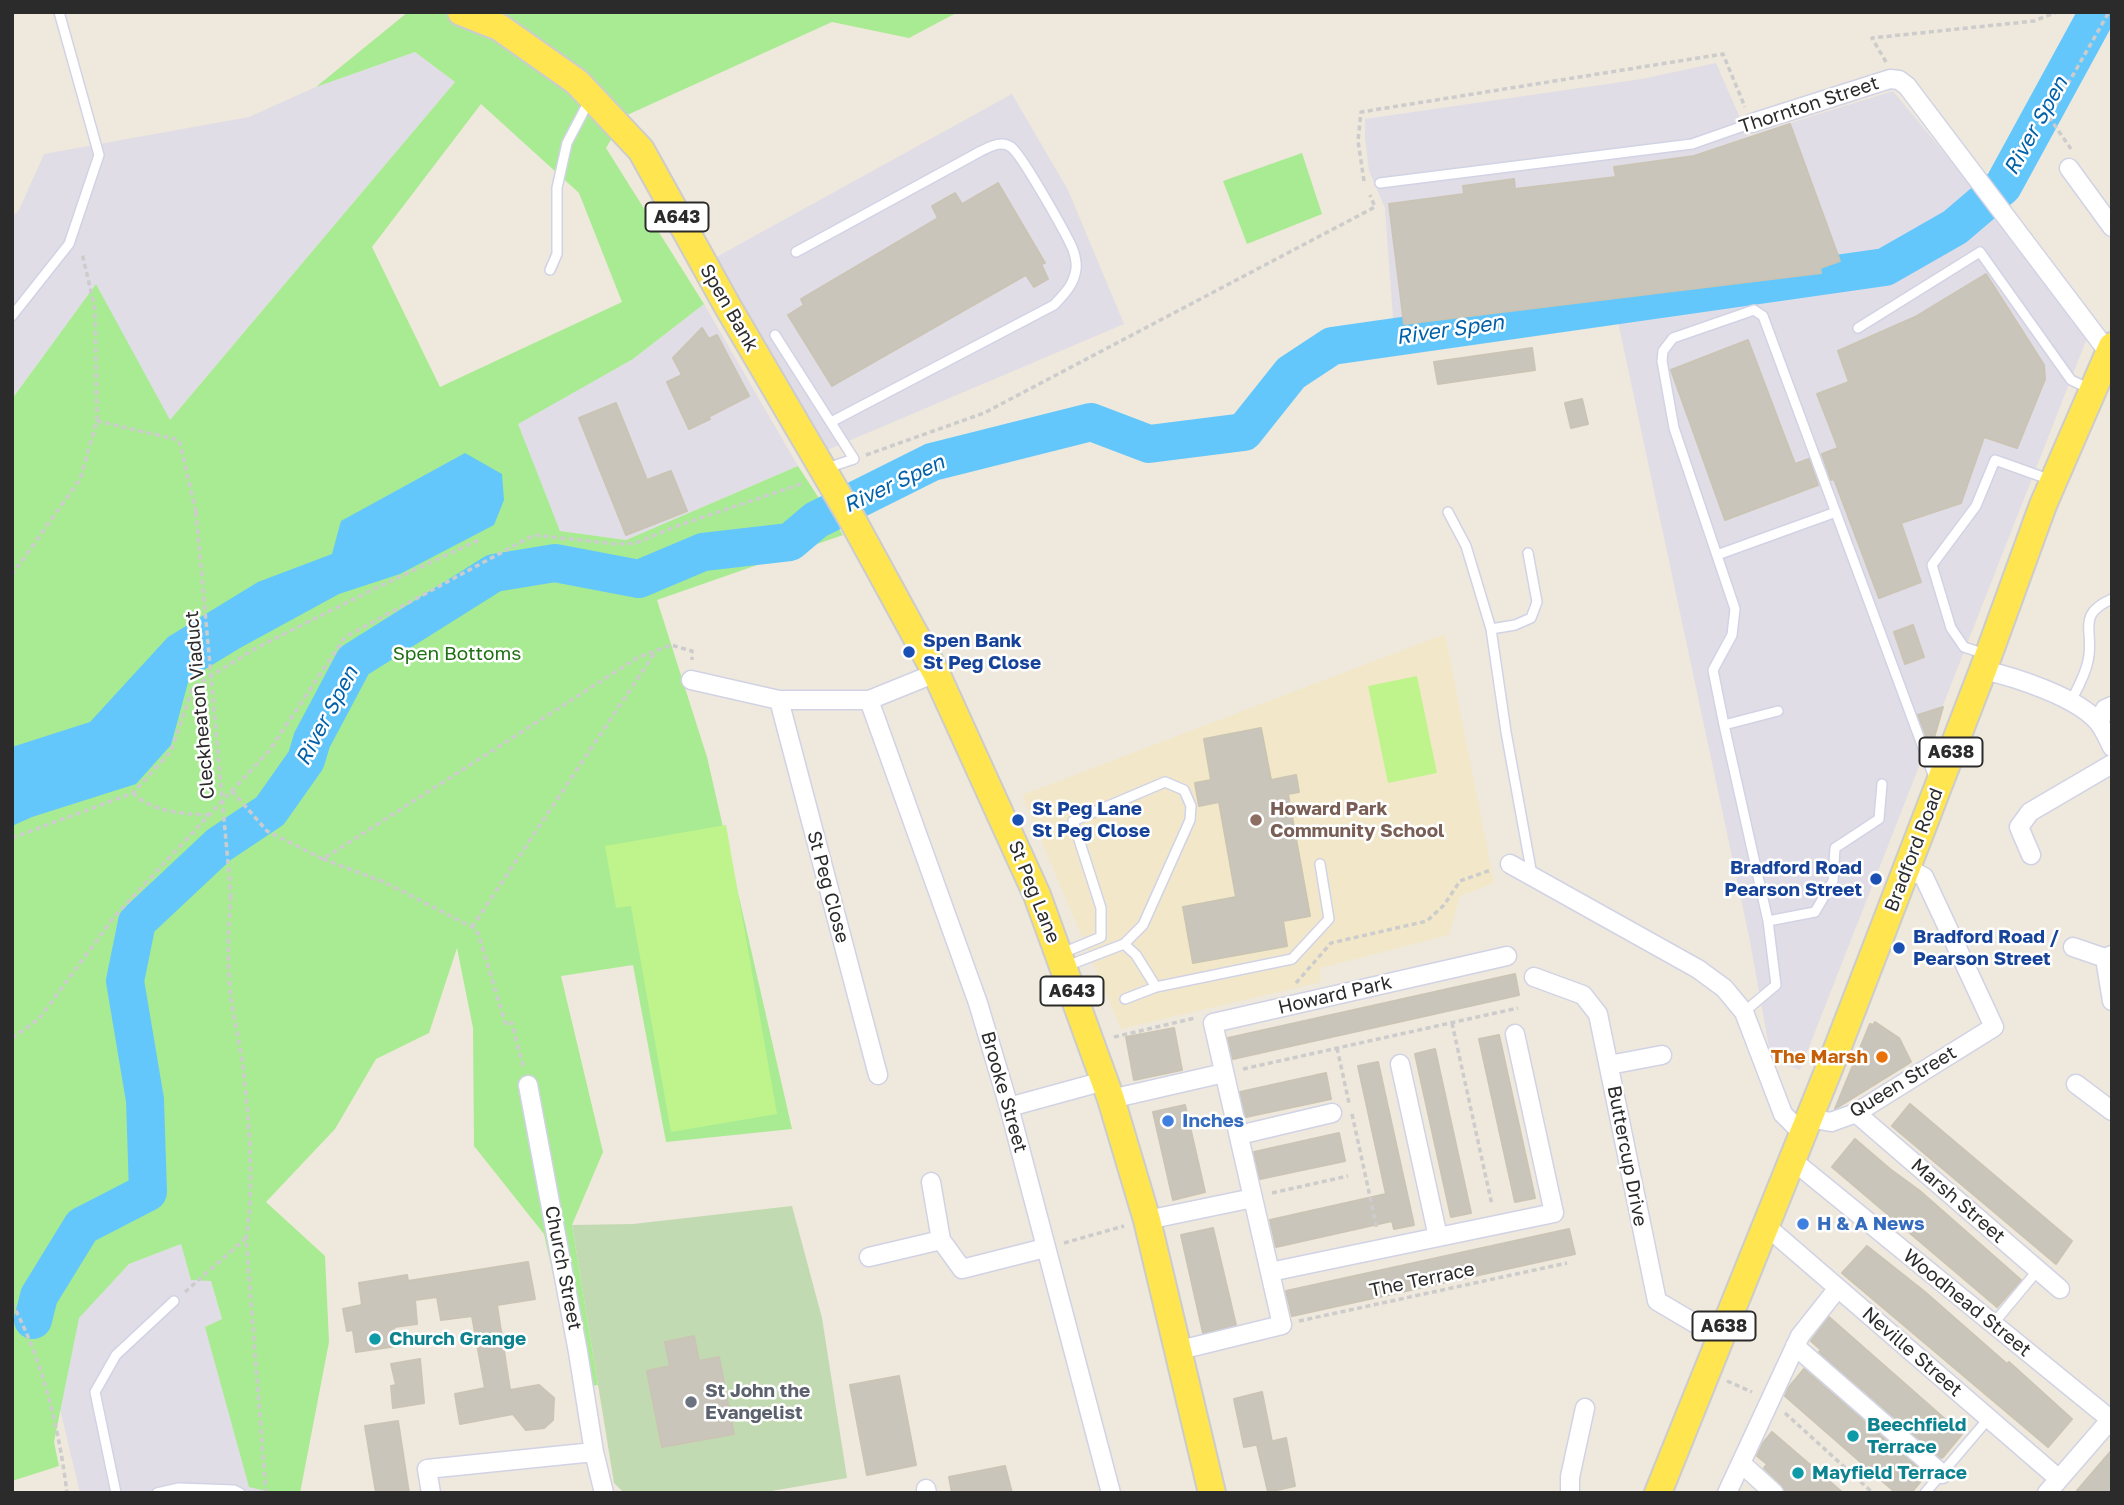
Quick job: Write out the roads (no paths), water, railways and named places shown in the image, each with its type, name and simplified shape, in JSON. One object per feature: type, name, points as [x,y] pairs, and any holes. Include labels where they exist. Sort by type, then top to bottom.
[{"type":"main road","name":"Spen Bank","points":[[461,12],[499,27],[577,82],[641,150],[826,476]]},
{"type":"main road","name":"Bradford Road","points":[[1791,1159],[1938,788],[2053,481],[2110,349]]},
{"type":"main road","name":"St Peg Lane","points":[[826,476],[936,673],[1037,895],[1108,1090],[1147,1220],[1212,1493]]},
{"type":"main road","name":"A638","points":[[1658,1493],[1791,1159]]},
{"type":"street","name":"Thornton Street","points":[[1752,123],[1889,79],[1899,80],[1907,86],[2110,349]]},
{"type":"street","points":[[2070,167],[2112,227]]},
{"type":"street","points":[[1985,663],[2070,703],[2099,723],[2112,747]]},
{"type":"street","points":[[691,680],[779,700],[869,700],[936,673]]},
{"type":"street","name":"St Peg Close","points":[[779,700],[878,1075]]},
{"type":"street","name":"Brooke Street","points":[[869,700],[978,1003],[1009,1107],[1111,1493]]},
{"type":"street","points":[[2099,723],[2105,709],[2112,706]]},
{"type":"street","points":[[2032,855],[2019,827],[2029,812],[2112,764]]},
{"type":"street","points":[[1510,863],[1698,969],[1724,988],[1744,1012],[1783,1114],[1805,1125]]},
{"type":"street","name":"Queen Street","points":[[1805,1125],[1831,1122],[1857,1113],[1994,1027],[1969,988],[1924,877],[1907,868]]},
{"type":"street","points":[[2073,947],[2108,957],[2112,1001]]},
{"type":"street","name":"Howard Park","points":[[1224,1073],[1213,1023],[1507,956]]},
{"type":"street","name":"Buttercup Drive","points":[[1534,977],[1583,995],[1598,1014],[1657,1301],[1720,1338]]},
{"type":"street","points":[[1270,1272],[1554,1213],[1515,1034]]},
{"type":"street","points":[[1609,1065],[1662,1055]]},
{"type":"street","points":[[1400,1064],[1438,1237]]},
{"type":"street","points":[[1009,1107],[1224,1073],[1282,1325],[1180,1350]]},
{"type":"street","points":[[2076,1084],[2110,1107]]},
{"type":"street","name":"Church Street","points":[[528,1085],[594,1452],[604,1493]]},
{"type":"street","points":[[1238,1135],[1332,1113]]},
{"type":"street","name":"Marsh Street","points":[[1857,1113],[2060,1289]]},
{"type":"street","name":"Woodhead Street","points":[[1791,1159],[2111,1419]]},
{"type":"street","points":[[931,1181],[941,1240],[962,1269],[1045,1248]]},
{"type":"street","points":[[1147,1220],[1253,1198]]},
{"type":"street","name":"Neville Street","points":[[1765,1225],[1989,1418],[2053,1486]]},
{"type":"street","points":[[869,1258],[941,1240]]},
{"type":"street","points":[[1727,1493],[1800,1336],[1838,1288]]},
{"type":"street","points":[[1795,1346],[1942,1474]]},
{"type":"street","points":[[1570,1493],[1570,1476],[1585,1408]]},
{"type":"street","points":[[2053,1486],[2111,1419]]},
{"type":"street","points":[[431,1493],[427,1469],[594,1452]]},
{"type":"street","points":[[1741,1463],[1774,1493]]},
{"type":"lane","points":[[12,316],[69,244],[99,155],[59,12]]},
{"type":"lane","points":[[550,270],[557,254],[557,188],[567,143],[591,97]]},
{"type":"lane","name":"Thornton Street","points":[[1380,183],[1692,144],[1752,123]]},
{"type":"lane","points":[[796,252],[981,151],[1002,144],[1010,146],[1016,152],[1030,173],[1072,246],[1077,267],[1072,285],[1054,305],[831,422]]},
{"type":"lane","points":[[1858,328],[1980,253],[2071,380],[2092,391]]},
{"type":"lane","points":[[1744,1012],[1776,985],[1768,921],[1713,670],[1732,635],[1735,609],[1674,428],[1661,361],[1663,351],[1674,338],[1749,311],[1759,312],[1763,316],[1938,788]]},
{"type":"lane","points":[[775,335],[854,459],[826,476]]},
{"type":"lane","points":[[1985,663],[1964,647],[1951,628],[1932,565],[1976,506],[1995,460],[2053,481]]},
{"type":"lane","points":[[1448,512],[1466,546],[1491,629],[1506,733],[1532,875]]},
{"type":"lane","points":[[1717,555],[1836,512]]},
{"type":"lane","points":[[1491,629],[1515,625],[1531,618],[1537,602],[1528,553]]},
{"type":"lane","points":[[2070,703],[2089,659],[2090,616],[2096,607],[2112,599]]},
{"type":"lane","points":[[1724,725],[1779,711]]},
{"type":"lane","points":[[1165,782],[1184,790],[1191,806],[1190,820],[1143,925],[1124,944],[1061,961],[1101,937],[1101,908],[1073,821],[1165,782]]},
{"type":"lane","points":[[1768,921],[1815,912],[1833,881],[1835,848],[1879,819],[1882,784]]},
{"type":"lane","points":[[1125,999],[1156,987],[1292,959],[1329,919],[1320,864]]},
{"type":"lane","points":[[1124,944],[1136,955],[1156,987]]},
{"type":"lane","points":[[1993,1324],[2038,1270]]},
{"type":"lane","points":[[116,1493],[95,1392],[116,1355],[174,1301]]},
{"type":"lane","points":[[1925,1493],[1989,1418]]},
{"type":"lane","points":[[157,1493],[179,1488],[234,1490],[240,1493]]},
{"type":"water","points":[[465,453],[502,474],[504,500],[494,525],[400,574],[339,594],[189,679],[171,745],[136,784],[32,817],[12,826],[12,747],[90,722],[168,637],[258,582],[332,554],[341,521]]},
{"type":"waterway","name":"River Spen","points":[[33,1320],[39,1296],[82,1226],[148,1192],[145,1100],[125,981],[137,922],[219,845],[270,811],[306,760],[312,740],[354,661],[494,573],[555,563],[639,579],[703,552],[790,542],[816,520],[932,462],[1091,422],[1149,444],[1244,432],[1291,373],[1332,346],[1885,267],[1955,227],[2003,186],[2098,12]]},
{"type":"place","name":"Spen Bank St Peg Close","points":[[909,652]]},
{"type":"place","name":"St Peg Lane St Peg Close","points":[[1018,820]]},
{"type":"place","name":"Howard Park Community School","points":[[1256,820]]},
{"type":"place","name":"Bradford Road Pearson Street","points":[[1876,879]]},
{"type":"place","name":"Bradford Road / Pearson Street","points":[[1899,948]]},
{"type":"place","name":"The Marsh","points":[[1882,1057]]},
{"type":"place","name":"Inches","points":[[1168,1121]]},
{"type":"place","name":"H & A News","points":[[1803,1224]]},
{"type":"place","name":"Church Grange","points":[[375,1339]]},
{"type":"place","name":"St John the Evangelist","points":[[691,1402]]},
{"type":"place","name":"Beechfield Terrace","points":[[1853,1436]]},
{"type":"place","name":"Mayfield Terrace","points":[[1798,1473]]},
{"type":"park label","name":"Spen Bottoms","points":[[457,654]]}]
